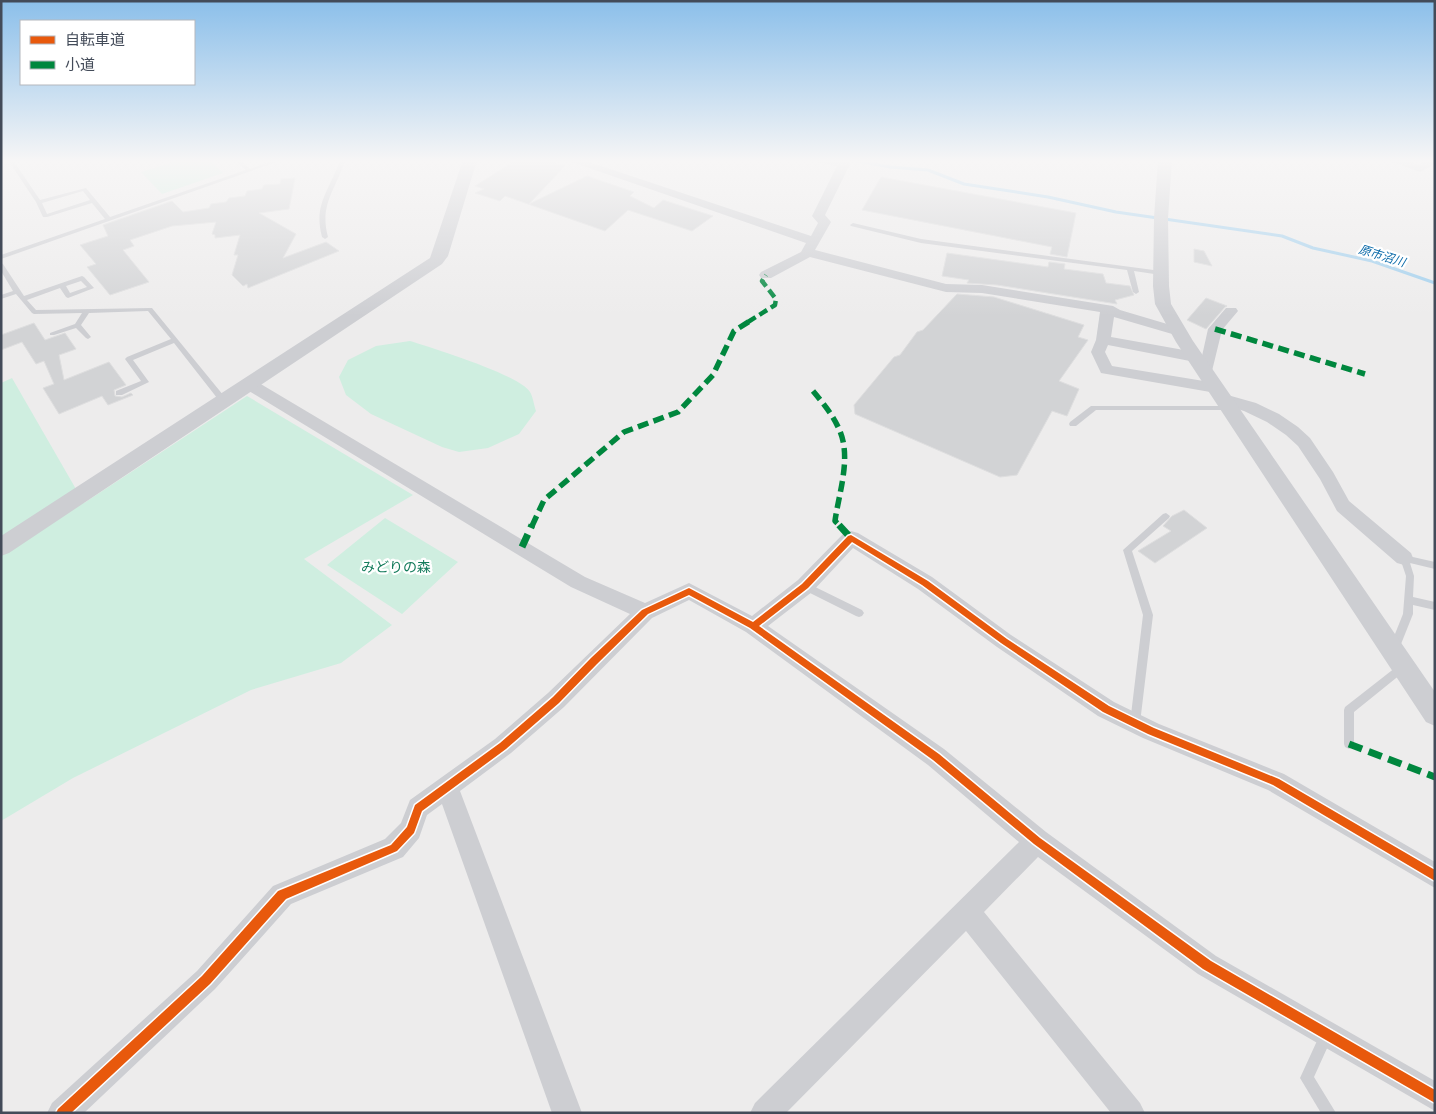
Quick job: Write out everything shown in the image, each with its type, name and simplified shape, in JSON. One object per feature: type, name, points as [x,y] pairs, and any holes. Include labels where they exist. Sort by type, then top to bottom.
[{"type":"street","points":[[1,547],[436,261],[440,256],[454,212]]},
{"type":"street","points":[[716,212],[811,246],[946,288],[982,289],[1108,308],[1115,313],[1179,332]]},
{"type":"street","points":[[766,275],[811,246],[825,222],[818,216],[820,212]]},
{"type":"street","points":[[1162,212],[1161,273],[1163,304],[1214,385],[1435,714]]},
{"type":"street","points":[[1108,308],[1103,340],[1098,352],[1106,370],[1214,385]]},
{"type":"street","points":[[1214,385],[1215,329],[1231,311]]},
{"type":"street","points":[[1103,340],[1214,385],[1250,407],[1273,418],[1292,431],[1304,442],[1327,476],[1343,506],[1404,558]]},
{"type":"street","points":[[249,384],[578,582],[645,612]]},
{"type":"street","points":[[752,626],[805,586],[851,538],[924,583],[1004,641],[1106,709],[1135,724],[1276,782],[1435,876]]},
{"type":"street","points":[[62,1113],[206,980],[282,895],[394,848],[411,830],[418,808],[503,746],[556,700],[594,660],[645,612],[689,591],[752,626],[936,757],[1037,842],[1207,965],[1435,1097]]},
{"type":"street","points":[[447,786],[567,1113]]},
{"type":"street","points":[[765,1113],[1037,842]]},
{"type":"street","points":[[967,912],[1130,1113]]},
{"type":"lane","points":[[43,212],[45,216],[58,212]]},
{"type":"lane","points":[[103,212],[108,219]]},
{"type":"lane","points":[[1,256],[129,212]]},
{"type":"lane","points":[[321,212],[320,225],[325,237]]},
{"type":"lane","points":[[853,225],[921,241],[1161,273]]},
{"type":"lane","points":[[1,265],[17,292],[34,312],[150,309],[224,401]]},
{"type":"lane","points":[[1130,269],[1136,292]]},
{"type":"lane","points":[[24,299],[62,285]]},
{"type":"lane","points":[[1,297],[17,292]]},
{"type":"lane","points":[[52,334],[77,325],[87,311]]},
{"type":"lane","points":[[77,325],[88,337]]},
{"type":"lane","points":[[119,393],[145,382],[129,359],[175,340]]},
{"type":"lane","points":[[1073,424],[1094,408],[1214,385]]},
{"type":"lane","points":[[1135,724],[1148,614],[1126,550],[1166,516]]},
{"type":"lane","points":[[1404,558],[1435,566]]},
{"type":"lane","points":[[1349,744],[1348,710],[1398,659],[1408,614],[1410,576],[1404,558]]},
{"type":"lane","points":[[805,586],[859,613]]},
{"type":"lane","points":[[1408,600],[1435,606]]},
{"type":"lane","points":[[1328,1035],[1307,1078],[1329,1113]]},
{"type":"green space","points":[[410,341],[493,370],[523,385],[530,392],[536,411],[519,434],[488,448],[459,452],[442,447],[371,414],[346,395],[339,377],[348,360],[376,346]]},
{"type":"green space","points":[[12,378],[84,503],[247,396],[413,495],[304,559],[392,625],[341,663],[251,690],[73,778],[1,821],[1,383]]},
{"type":"green space","name":"みどりの森","points":[[385,518],[458,562],[402,614],[327,565]]},
{"type":"building","points":[[140,212],[267,212],[259,213],[296,234],[283,258],[326,242],[339,251],[248,288],[247,284],[243,286],[232,275],[238,255],[234,255],[240,235],[215,238],[215,235],[212,234],[216,222],[172,226],[130,240],[134,246],[123,250],[149,282],[110,295],[87,267],[96,264],[80,245],[108,236],[103,225]]},
{"type":"building","points":[[551,212],[626,212],[605,231]]},
{"type":"building","points":[[634,212],[700,212],[713,216],[692,231]]},
{"type":"building","points":[[872,212],[1076,213],[1067,257],[1050,254],[1052,247]]},
{"type":"building","points":[[1194,249],[1204,251],[1212,266],[1194,262]]},
{"type":"building","points":[[947,253],[1048,267],[1049,262],[1065,264],[1064,269],[1103,274],[1106,283],[1130,286],[1134,295],[1115,300],[1117,304],[997,285],[967,283],[969,280],[942,276]]},
{"type":"building","points":[[957,294],[994,297],[1084,325],[1078,337],[1088,340],[1059,381],[1079,389],[1067,416],[1052,411],[1017,475],[1000,477],[855,414],[854,405],[894,357],[900,355],[917,332],[923,330]]},
{"type":"building","points":[[1206,298],[1227,306],[1206,329],[1187,320]]},
{"type":"building","points":[[34,323],[45,340],[65,333],[76,349],[59,355],[64,380],[109,362],[126,385],[114,390],[115,396],[122,397],[131,393],[133,395],[108,405],[102,396],[59,414],[43,388],[54,384],[44,361],[36,364],[22,342],[1,350],[1,335]]},
{"type":"building","points":[[1184,510],[1207,528],[1155,563],[1138,551],[1171,531],[1163,526],[1172,516]]},
{"type":"waterway","name":"原市沼川","points":[[1116,212],[1282,236],[1313,248],[1372,261],[1435,283]]},
{"type":"marked path","points":[[522,547],[544,500],[624,432],[678,412],[713,375],[734,331],[775,305],[776,299],[762,281],[766,275]]},
{"type":"marked path","points":[[1215,329],[1365,374]]},
{"type":"marked path","points":[[813,391],[829,411],[841,433],[844,465],[835,521],[851,538]]},
{"type":"marked path","points":[[1349,744],[1435,777]]},
{"type":"cycle path","points":[[753,626],[805,586],[851,538],[925,583],[1004,641],[1106,709],[1151,731],[1276,782],[1435,876]]},
{"type":"cycle path","points":[[62,1113],[206,980],[282,895],[394,848],[411,830],[418,808],[503,746],[556,700],[645,612],[689,591],[753,626],[936,757],[1037,841],[1207,965],[1435,1097]]}]
